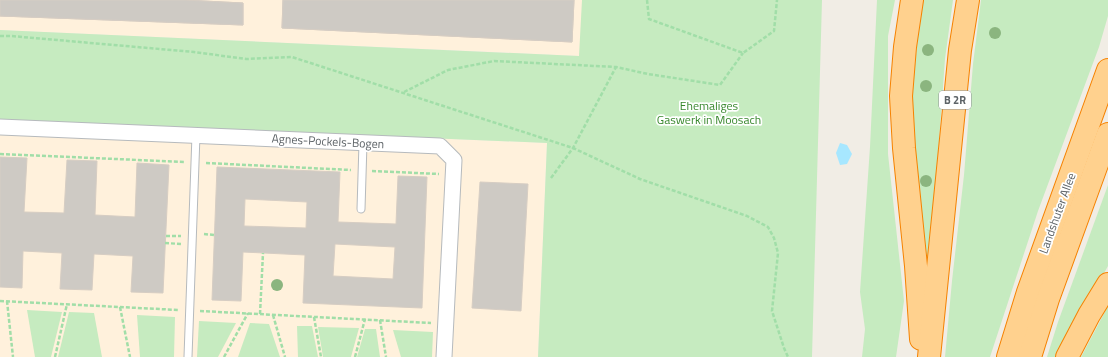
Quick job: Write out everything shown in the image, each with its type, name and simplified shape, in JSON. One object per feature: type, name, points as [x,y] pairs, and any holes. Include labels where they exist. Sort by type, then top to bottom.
[{"type":"highway","points":[[912,0],[905,47],[901,96],[904,148],[916,266],[922,357]]},
{"type":"highway","name":"B 2R","points":[[930,357],[944,201],[960,50],[968,0]]},
{"type":"highway","name":"Landshuter Allee","points":[[1008,357],[1028,292],[1108,70]]},
{"type":"highway","name":"Landshuter Allee","points":[[1030,357],[1048,298],[1108,134]]},
{"type":"highway","points":[[1067,357],[1089,315],[1108,284]]},
{"type":"street","name":"Agnes-Pockels-Bogen","points":[[0,127],[440,146],[454,160],[444,357]]},
{"type":"lane","points":[[188,357],[196,135]]},
{"type":"lane","points":[[361,209],[363,143]]},
{"type":"path","points":[[647,0],[649,19],[743,53]]},
{"type":"path","points":[[404,92],[448,70],[494,61],[616,67],[648,74],[720,85],[743,53],[774,31],[777,0]]},
{"type":"path","points":[[551,178],[573,148],[616,67]]},
{"type":"path","points":[[0,154],[442,174]]},
{"type":"path","points":[[166,236],[182,236]]},
{"type":"path","points":[[165,243],[181,244]]},
{"type":"path","points":[[260,314],[264,253]]},
{"type":"path","points":[[0,301],[446,323]]},
{"type":"path","points":[[6,301],[12,357]]},
{"type":"path","points":[[55,357],[67,304]]},
{"type":"path","points":[[120,307],[130,357]]},
{"type":"path","points":[[224,357],[248,313]]},
{"type":"path","points":[[273,314],[285,357]]},
{"type":"path","points":[[314,317],[321,357]]},
{"type":"path","points":[[355,357],[365,319]]},
{"type":"path","points":[[380,320],[386,357]]},
{"type":"shaded area","points":[[0,0],[673,0],[580,56],[0,30]]},
{"type":"shaded area","points":[[0,120],[547,143],[538,357],[0,357]]},
{"type":"green space","name":"Ehemaliges Gaswerk in Moosach","points":[[582,0],[822,0],[812,357],[538,357],[547,143],[0,120],[0,30],[579,56]]},
{"type":"green space","points":[[877,0],[895,0],[888,36],[888,154],[904,301],[896,357],[862,357],[865,329],[860,292],[870,147]]},
{"type":"green space","points":[[922,0],[953,0],[945,59],[928,301],[912,143],[913,83]]},
{"type":"green space","points":[[981,0],[1108,0],[1108,16],[1099,47],[1038,211],[990,357],[945,357],[964,175],[973,64]]},
{"type":"green space","points":[[1108,185],[1108,266],[1057,357],[1047,357],[1058,322]]},
{"type":"green space","points":[[1108,306],[1108,357],[1081,357]]},
{"type":"green space","points":[[27,310],[62,312],[51,357],[35,357]]},
{"type":"green space","points":[[69,312],[94,313],[102,357],[58,357]]},
{"type":"green space","points":[[137,315],[175,317],[174,357],[140,357]]},
{"type":"green space","points":[[199,321],[236,323],[218,357],[197,357]]},
{"type":"green space","points":[[250,323],[269,324],[280,357],[238,357]]},
{"type":"green space","points":[[297,326],[312,326],[318,357],[298,357]]},
{"type":"green space","points":[[318,327],[359,328],[351,357],[323,357]]},
{"type":"green space","points":[[365,329],[376,329],[380,357],[357,357]]},
{"type":"green space","points":[[393,330],[433,332],[432,357],[401,357]]},
{"type":"water","points":[[840,143],[847,145],[852,154],[847,164],[840,165],[836,153]]},
{"type":"building","points":[[0,0],[184,0],[243,3],[243,25],[0,16]]},
{"type":"building","points":[[0,0],[184,0],[243,3],[243,25],[0,16]]},
{"type":"building","points":[[283,0],[574,0],[572,42],[282,28]]},
{"type":"building","points":[[283,0],[574,0],[572,42],[282,28]]},
{"type":"building","points":[[0,157],[27,158],[24,212],[64,213],[67,160],[97,161],[95,215],[135,217],[137,163],[169,165],[163,293],[131,292],[133,256],[94,254],[92,290],[60,289],[62,253],[23,251],[22,288],[0,287]]},
{"type":"building","points":[[217,167],[340,172],[338,222],[396,224],[398,176],[427,177],[422,308],[303,303],[305,255],[243,252],[241,301],[212,300]],"holes":[[[245,199],[307,202],[306,228],[244,226]],[[335,244],[395,247],[393,279],[333,276]]]},
{"type":"building","points":[[480,182],[528,184],[521,311],[472,308]]}]
